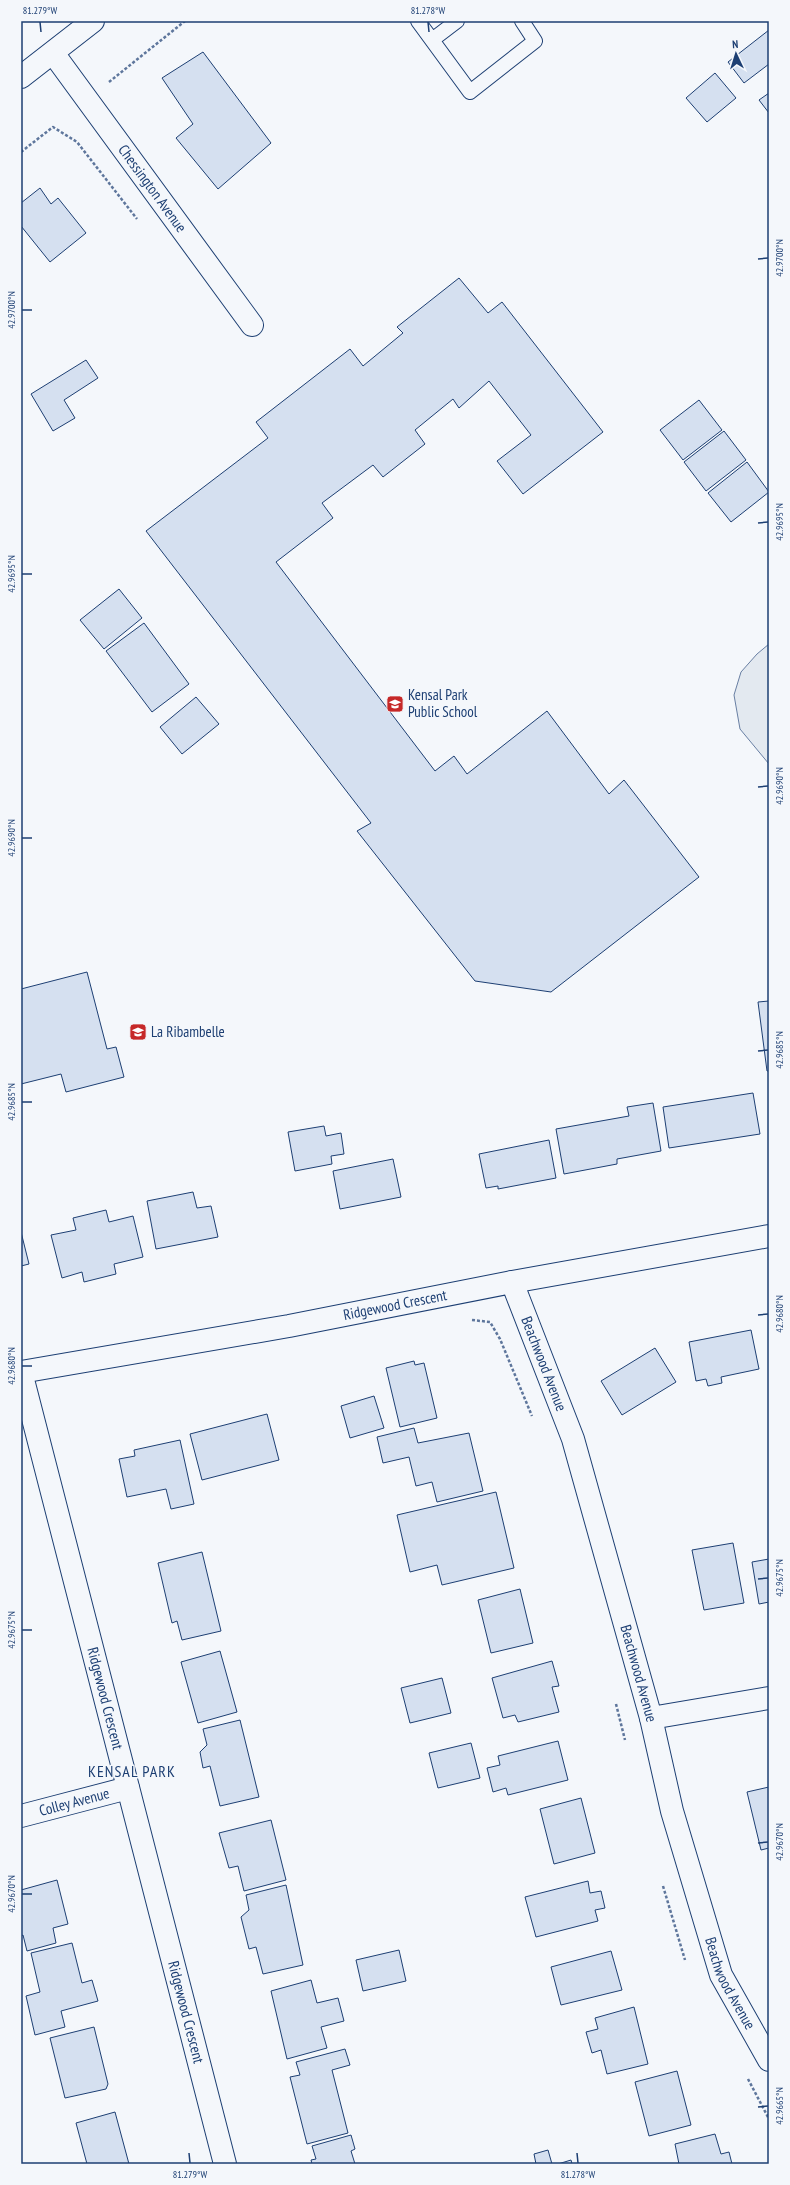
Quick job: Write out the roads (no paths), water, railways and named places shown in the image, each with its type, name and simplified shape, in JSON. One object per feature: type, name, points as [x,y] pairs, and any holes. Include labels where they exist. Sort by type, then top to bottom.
[{"type":"street","points":[[21,77],[94,21]]},
{"type":"street","name":"Chessington Avenue","points":[[53,52],[252,325]]},
{"type":"street","name":"Ridgewood Crescent","points":[[225,2164],[21,1372],[289,1326],[512,1282],[769,1236]]},
{"type":"street","name":"Beachwood Avenue","points":[[512,1282],[573,1439],[651,1718],[672,1811],[721,1975],[769,2060]]},
{"type":"street","points":[[651,1718],[769,1698]]},
{"type":"street","name":"Colley Avenue","points":[[21,1816],[128,1788]]},
{"type":"lane","points":[[418,21],[470,92],[534,41],[522,21]]},
{"type":"lane","points":[[432,40],[457,21]]},
{"type":"place","name":"Kensal Park Public School","points":[[395,704]]},
{"type":"place","name":"La Ribambelle","points":[[138,1032]]},
{"type":"district","name":"KENSAL PARK","points":[[132,1771]]}]
